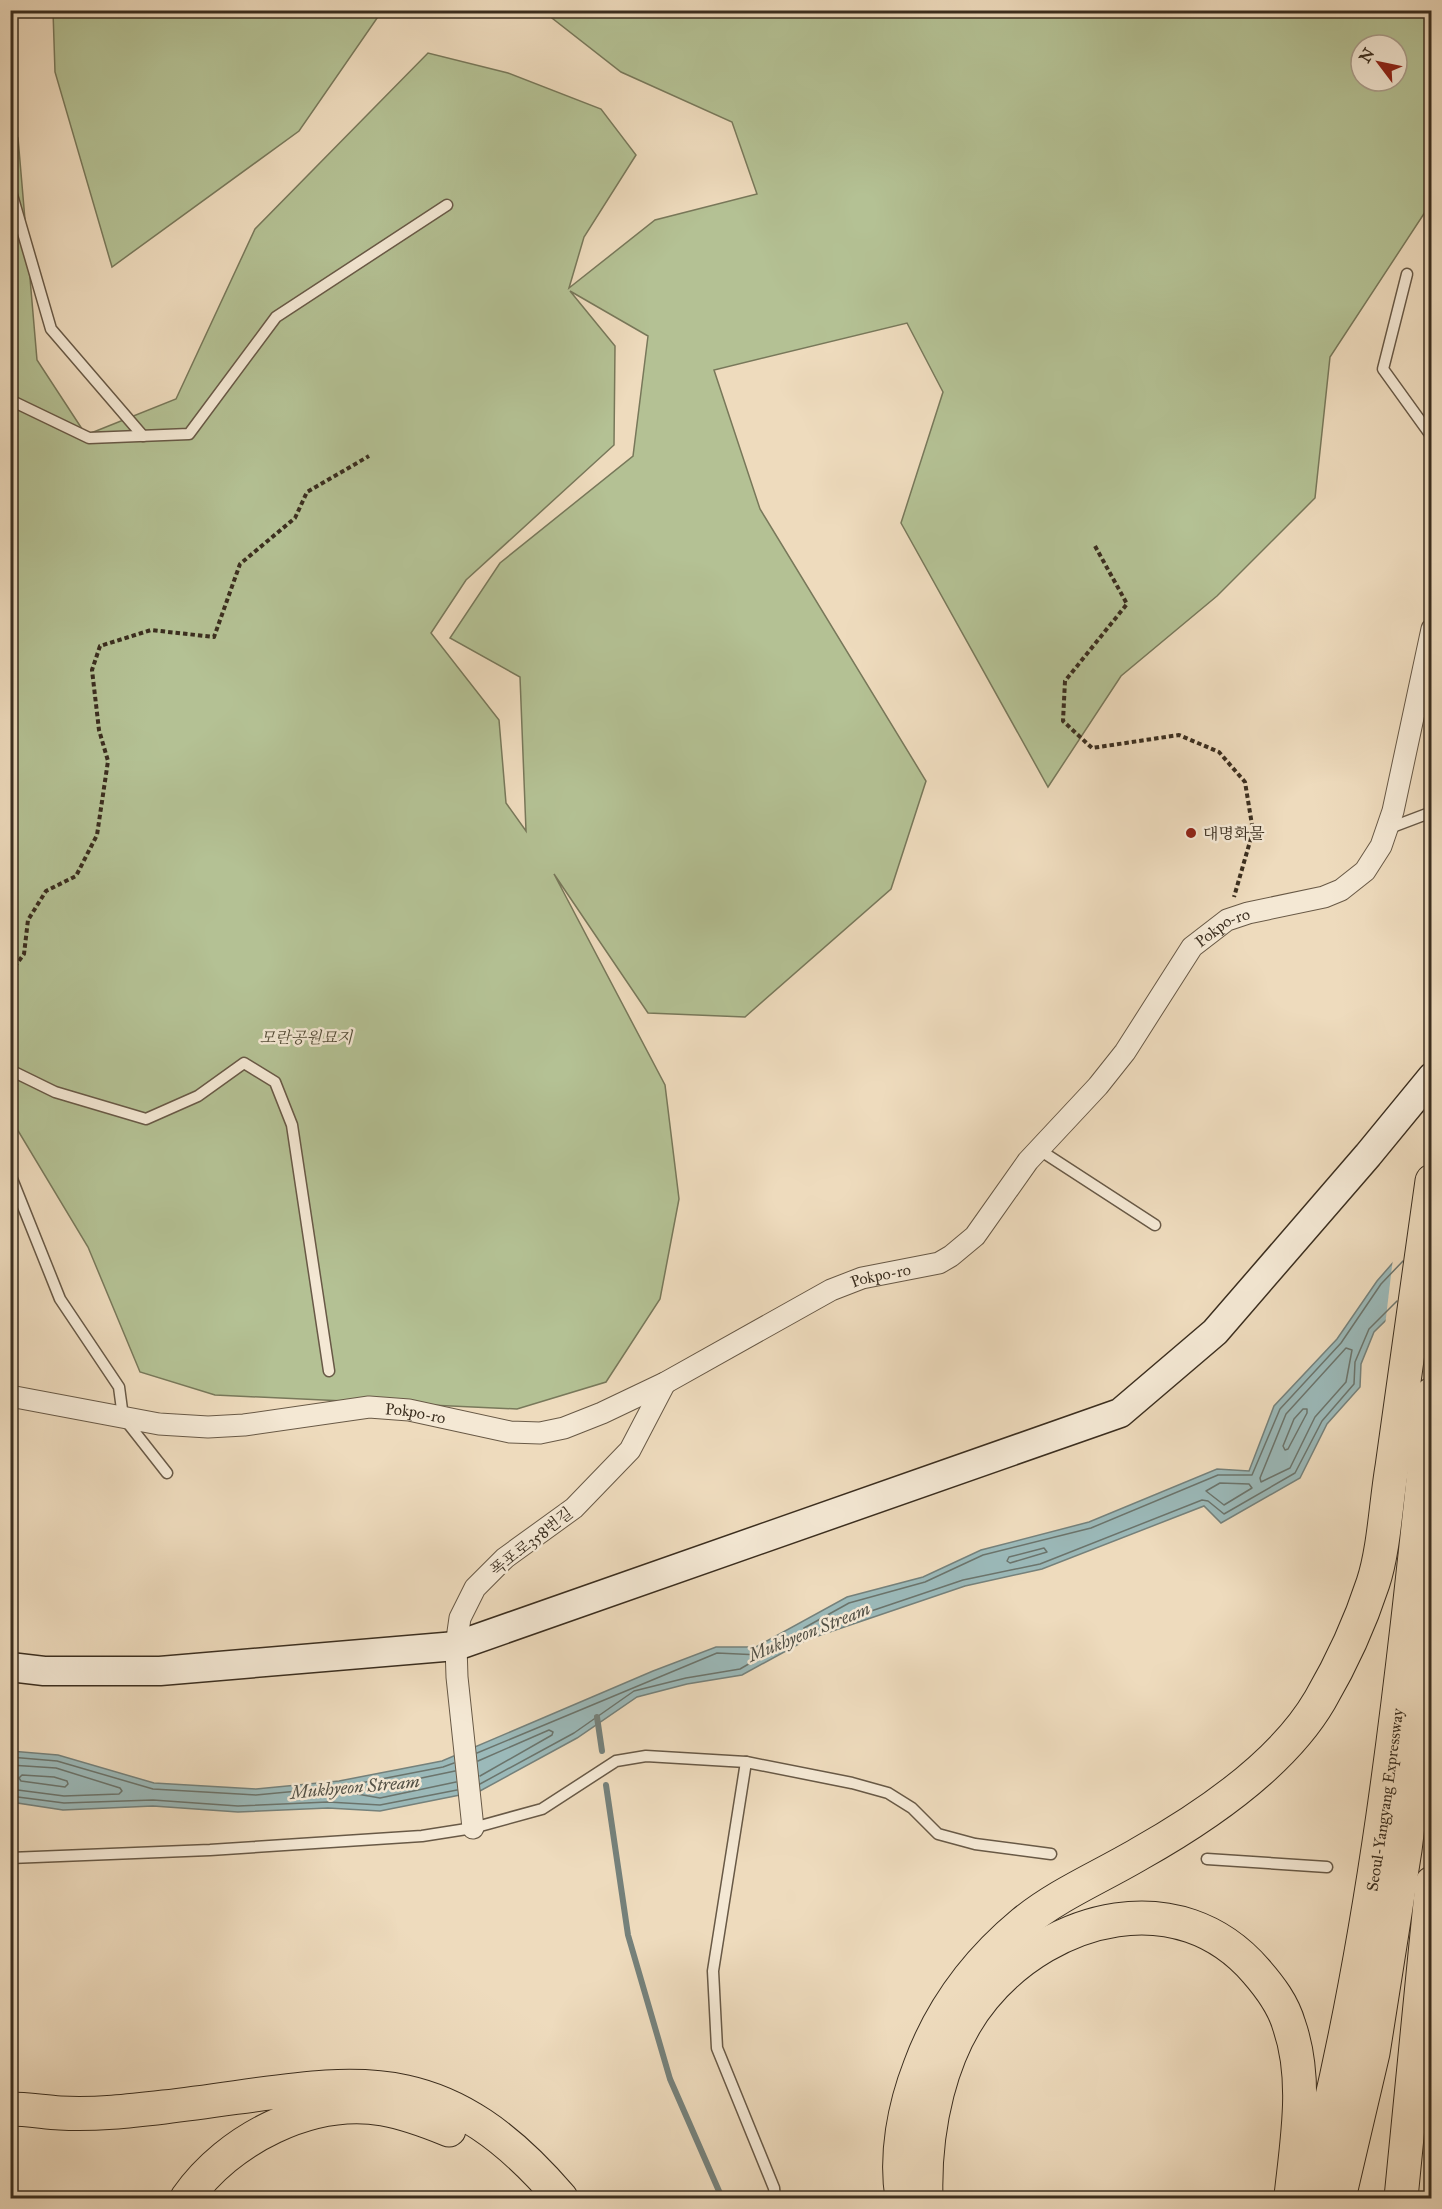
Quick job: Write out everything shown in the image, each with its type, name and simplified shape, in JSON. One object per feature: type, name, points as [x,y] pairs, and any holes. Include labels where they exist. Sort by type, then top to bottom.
[{"type":"highway","points":[[902,2199],[898,2176],[900,2146],[915,2078],[937,2024],[978,1967],[1023,1923],[1053,1902],[1200,1817],[1258,1771],[1291,1738],[1318,1704],[1341,1661],[1374,1581],[1394,1454],[1431,1181]]},
{"type":"highway","name":"Seoul-Yangyang Expressway","points":[[1307,2199],[1336,2081],[1382,1820],[1431,1394]]},
{"type":"highway","name":"Seoul-Yangyang Expressway","points":[[1340,2199],[1373,2053],[1406,1840],[1431,1632]]},
{"type":"highway","points":[[1401,2199],[1431,1883]]},
{"type":"highway","points":[[926,2199],[925,2174],[935,2104],[951,2055],[970,2016],[997,1982],[1048,1942],[1088,1925],[1119,1919],[1160,1919],[1196,1927],[1222,1940],[1246,1960],[1279,2001],[1289,2024],[1299,2071],[1299,2114],[1290,2199]]},
{"type":"highway","points":[[10,2109],[61,2113],[118,2112],[318,2086],[391,2087],[434,2099],[484,2125],[527,2161],[561,2199]]},
{"type":"highway","points":[[187,2199],[225,2156],[244,2143],[296,2119],[322,2111],[349,2107],[382,2109],[419,2118],[449,2131],[485,2150],[510,2169],[538,2199]]},
{"type":"main road","points":[[10,1667],[44,1671],[160,1671],[456,1646],[1120,1413],[1215,1332],[1368,1155],[1431,1077]]},
{"type":"street","name":"Pokpo-ro","points":[[10,1396],[159,1424],[208,1427],[244,1425],[369,1407],[409,1410],[510,1431],[540,1433],[564,1428],[602,1413],[665,1383],[831,1290],[862,1278],[939,1263],[975,1236],[1038,1149],[1085,1101],[1125,1052],[1192,947],[1227,920],[1248,913],[1324,897],[1341,890],[1360,876],[1373,861],[1387,830],[1402,777],[1431,629]]},
{"type":"street","name":"폭포로358번길","points":[[473,1828],[457,1677],[456,1646],[460,1618],[475,1588],[505,1558],[574,1508],[630,1450],[665,1383]]},
{"type":"lane","points":[[10,188],[51,329],[143,436]]},
{"type":"lane","points":[[10,400],[89,438],[189,434],[276,317],[447,206]]},
{"type":"lane","points":[[1407,274],[1383,369],[1431,437]]},
{"type":"lane","points":[[1387,830],[1431,812]]},
{"type":"lane","points":[[10,1070],[55,1092],[146,1119],[198,1095],[244,1063],[275,1082],[292,1125],[329,1371]]},
{"type":"lane","points":[[1038,1149],[1155,1225]]},
{"type":"lane","points":[[10,1174],[60,1299],[120,1387],[123,1417],[166,1473]]},
{"type":"lane","points":[[10,1858],[234,1849],[423,1836],[473,1828],[542,1809],[616,1761],[646,1756],[746,1762],[888,1792],[912,1808],[938,1834],[975,1844],[1052,1854]]},
{"type":"lane","points":[[746,1762],[713,1971],[717,2048],[774,2188],[775,2199]]},
{"type":"lane","points":[[1207,1859],[1327,1867]]},
{"type":"path","points":[[10,973],[24,954],[28,920],[46,891],[76,876],[97,835],[108,761],[99,730],[92,670],[99,646],[151,630],[213,637],[240,564],[295,518],[307,492],[369,456]]},
{"type":"path","points":[[1095,546],[1127,604],[1065,681],[1063,721],[1092,748],[1179,735],[1219,752],[1245,782],[1253,831],[1227,920]]},
{"type":"green space","points":[[53,10],[382,11],[299,131],[112,267],[55,72]]},
{"type":"green space","name":"모란공원묘지","points":[[543,11],[1431,11],[1431,203],[1330,357],[1315,498],[1217,596],[1121,676],[1048,787],[901,523],[943,392],[907,323],[714,370],[760,509],[926,781],[891,889],[745,1017],[648,1013],[554,874],[665,1085],[679,1199],[660,1299],[606,1382],[517,1409],[215,1395],[140,1372],[88,1247],[11,1119],[10,124],[18,138],[37,360],[86,435],[176,399],[255,229],[428,53],[508,73],[601,109],[636,155],[584,237],[569,288],[655,220],[757,194],[732,122],[621,72]],"holes":[[[570,291],[648,336],[633,456],[500,563],[450,638],[520,677],[526,831],[506,803],[499,720],[431,633],[466,580],[614,445],[615,346]]]},
{"type":"water","name":"Mukhyeon Stream","points":[[1431,1219],[1431,1276],[1374,1332],[1361,1364],[1360,1387],[1327,1424],[1300,1478],[1221,1523],[1204,1506],[1042,1569],[965,1586],[806,1640],[742,1675],[687,1684],[637,1697],[577,1738],[480,1791],[380,1811],[328,1808],[238,1812],[153,1806],[63,1810],[11,1802],[11,1751],[58,1755],[154,1783],[256,1789],[339,1781],[442,1761],[653,1671],[716,1647],[756,1647],[847,1597],[923,1577],[981,1550],[1089,1522],[1217,1469],[1249,1471],[1274,1406],[1337,1339],[1377,1281]]},
{"type":"pier","points":[[1429,1217],[1432,1280],[1385,1326],[1393,1258]]},
{"type":"waterway","points":[[597,1717],[602,1751]]},
{"type":"waterway","points":[[606,1785],[628,1935],[670,2079],[722,2198]]},
{"type":"place","name":"대명화물","points":[[1191,833]]}]
